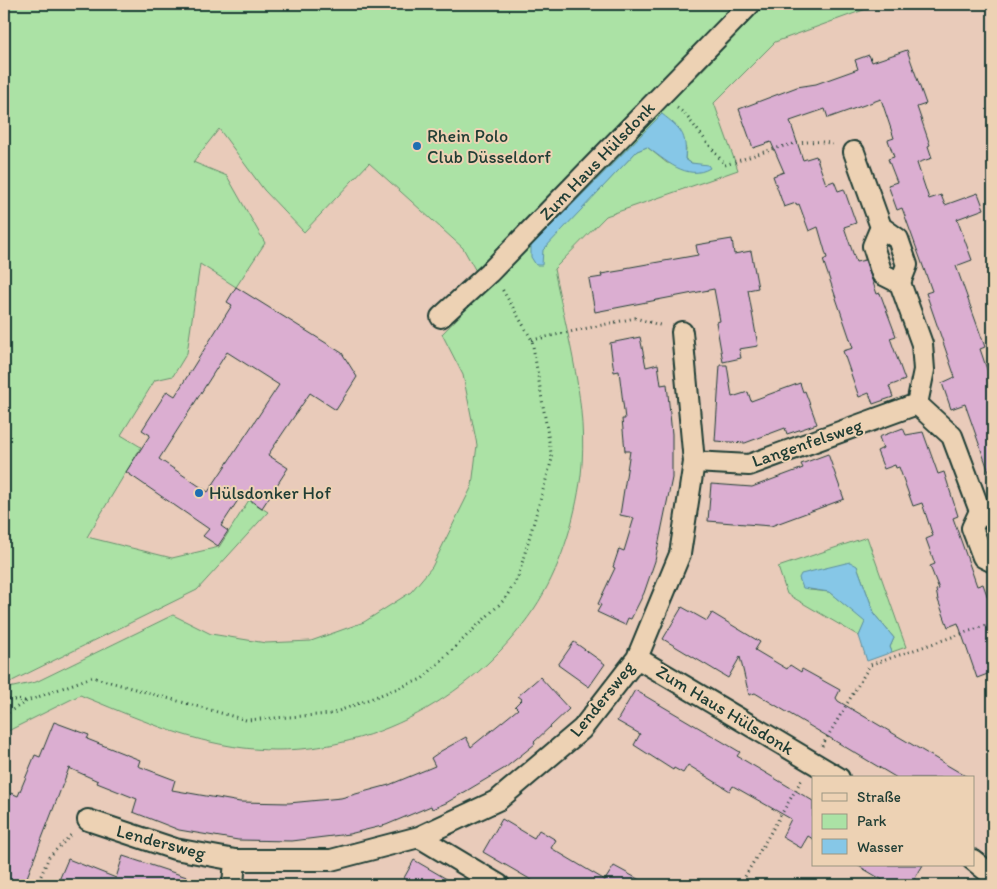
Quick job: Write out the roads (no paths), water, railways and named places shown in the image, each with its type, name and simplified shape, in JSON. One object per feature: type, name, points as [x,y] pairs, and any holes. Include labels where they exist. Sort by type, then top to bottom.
[{"type":"street","name":"Zum Haus Hülsdonk","points":[[442,317],[489,272],[750,4]]},
{"type":"street","points":[[854,152],[881,227],[898,239],[907,265],[900,283],[922,344],[924,370],[917,404],[952,436],[986,515],[972,528],[983,558],[993,562]]},
{"type":"street","name":"Lendersweg","points":[[88,820],[175,849],[235,860],[331,860],[419,837],[498,800],[582,729],[637,658],[680,554],[694,462],[682,332]]},
{"type":"street","name":"Langenfelsweg","points":[[694,462],[749,465],[917,404]]},
{"type":"street","name":"Zum Haus Hülsdonk","points":[[637,658],[836,776]]},
{"type":"street","points":[[419,837],[500,885]]},
{"type":"street","points":[[233,885],[235,860]]},
{"type":"street","points":[[974,861],[993,876]]},
{"type":"water","points":[[662,114],[678,128],[684,137],[685,159],[691,163],[708,165],[710,168],[701,172],[684,171],[668,163],[647,147],[637,151],[543,250],[542,265],[536,265],[531,257],[531,246]]},
{"type":"water","points":[[850,562],[857,566],[875,615],[894,638],[890,647],[892,652],[867,661],[859,636],[865,622],[829,592],[803,588],[799,578],[801,574]]},
{"type":"place","name":"Rhein Polo Club Düsseldorf","points":[[417,146]]},
{"type":"place","name":"Hülsdonker Hof","points":[[199,493]]}]
